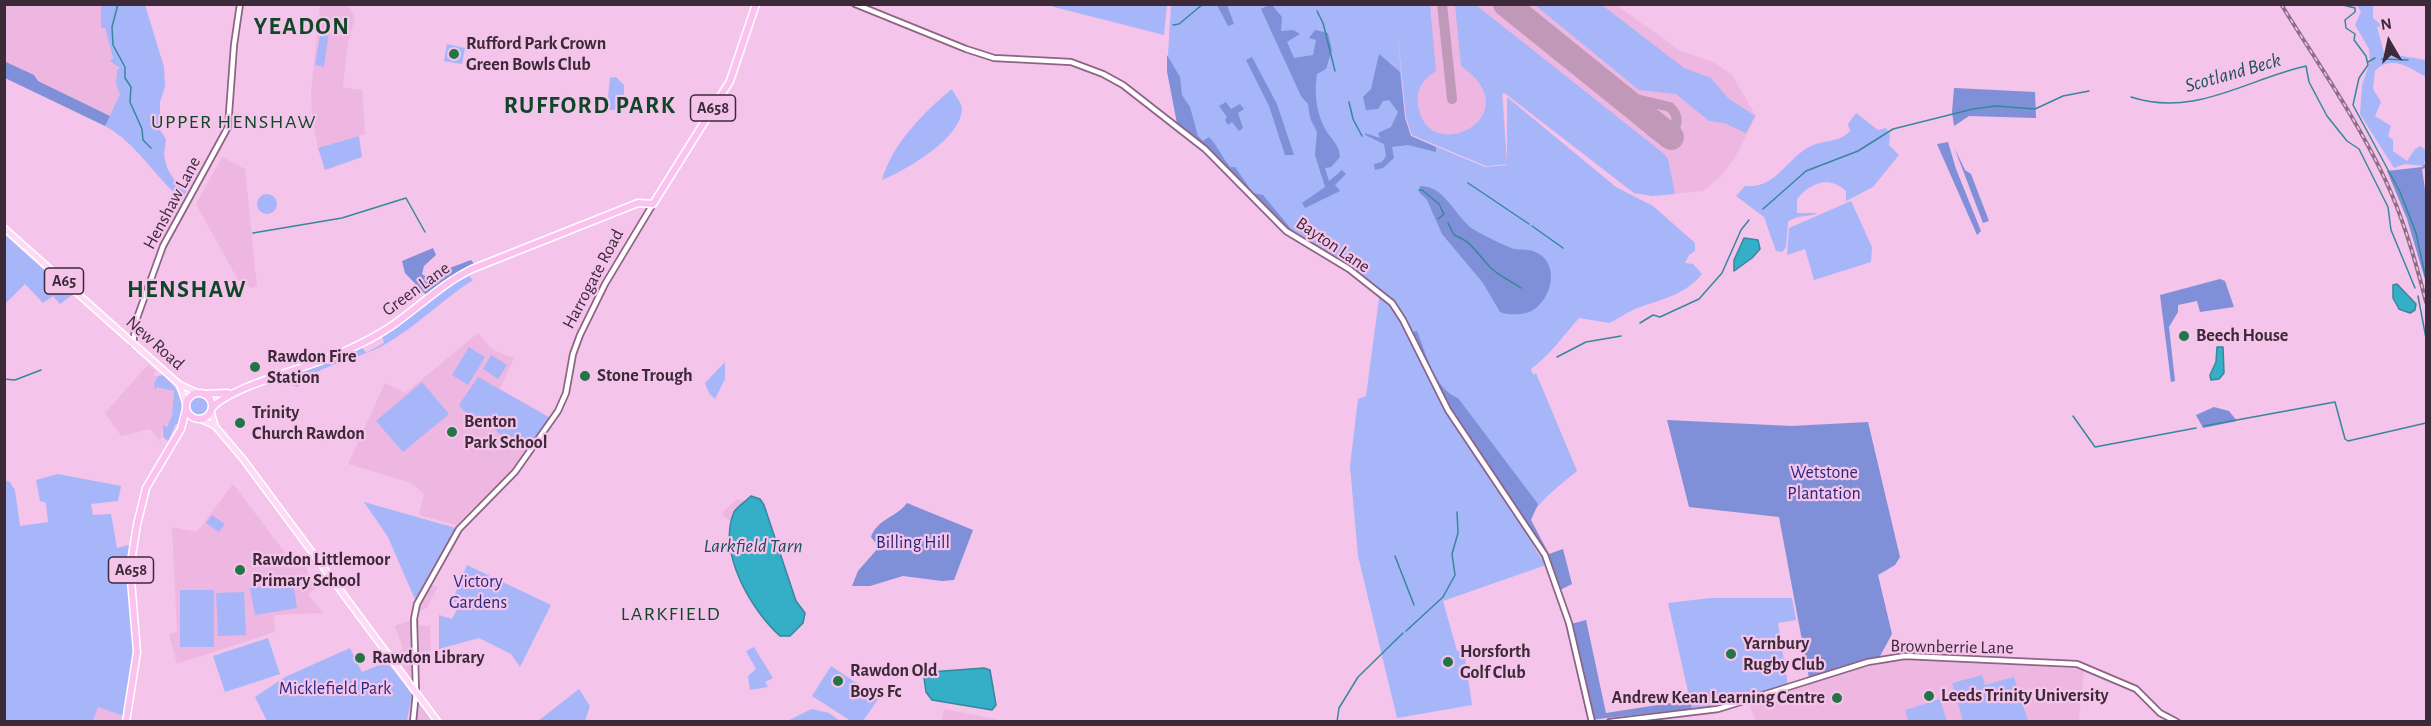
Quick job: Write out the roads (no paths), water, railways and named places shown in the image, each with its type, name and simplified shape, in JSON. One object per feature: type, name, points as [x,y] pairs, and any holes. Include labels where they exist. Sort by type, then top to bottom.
[{"type":"highway","name":"Harrogate Road","points":[[653,204],[730,81],[756,4]]},
{"type":"highway","name":"Green Lane","points":[[200,393],[231,393],[317,363],[365,342],[394,324],[449,282],[472,269],[638,202],[653,204]]},
{"type":"highway","points":[[198,419],[190,416],[186,407],[190,397],[200,393],[210,399],[211,410]]},
{"type":"highway","name":"Green Lane","points":[[211,410],[231,393]]},
{"type":"highway","name":"A658","points":[[126,722],[137,652],[130,568],[137,525],[146,488],[181,429],[186,407]]},
{"type":"highway","name":"A658","points":[[181,429],[211,410]]},
{"type":"main road","name":"New Road","points":[[4,228],[179,384],[200,393]]},
{"type":"main road","name":"New Road","points":[[179,384],[186,407]]},
{"type":"main road","points":[[211,410],[215,426],[243,459],[438,722]]},
{"type":"main road","points":[[198,419],[215,426]]},
{"type":"street","name":"Henshaw Lane","points":[[134,343],[137,318],[163,246],[228,127],[234,45],[240,4]]},
{"type":"street","name":"Bayton Lane","points":[[855,4],[994,58],[1071,62],[1103,74],[1123,85],[1205,149],[1287,231],[1349,270],[1392,303],[1403,320],[1448,410],[1545,555],[1569,623],[1592,722]]},
{"type":"street","name":"Harrogate Road","points":[[413,722],[416,692],[414,620],[422,594],[459,529],[515,472],[558,411],[566,393],[573,354],[580,335],[606,284],[653,204]]},
{"type":"street","name":"Brownberrie Lane","points":[[1610,722],[1718,709],[1868,662],[1905,656],[2077,664],[2136,689],[2160,713],[2177,722]]},
{"type":"street","points":[[415,708],[426,705]]},
{"type":"water","points":[[1744,238],[1758,240],[1760,249],[1734,271],[1734,260]]},
{"type":"water","points":[[2397,284],[2416,304],[2415,310],[2410,313],[2399,309],[2393,298],[2393,285]]},
{"type":"water","points":[[2217,347],[2223,347],[2224,373],[2219,379],[2211,380],[2210,375],[2216,362]]},
{"type":"water","name":"Larkfield Tarn","points":[[751,496],[760,499],[764,505],[796,601],[805,613],[803,623],[790,636],[780,636],[758,611],[748,596],[733,562],[730,528],[734,512]]},
{"type":"water","points":[[984,668],[990,670],[996,705],[992,710],[932,700],[926,692],[924,678],[930,672]]},
{"type":"waterway","points":[[118,4],[112,27],[113,45],[125,67],[125,78],[131,87],[130,102],[142,129],[143,140],[151,148]]},
{"type":"waterway","points":[[1173,25],[1179,24],[1203,4]]},
{"type":"waterway","points":[[2339,4],[2355,8],[2355,12],[2345,20],[2346,28],[2355,34],[2354,40],[2366,56],[2368,65],[2359,78],[2353,105],[2400,192],[2416,233],[2426,279]]},
{"type":"waterway","points":[[1317,11],[1323,23],[1335,71]]},
{"type":"waterway","points":[[2368,62],[2375,58]]},
{"type":"waterway","points":[[2382,59],[2408,60]]},
{"type":"waterway","name":"Scotland Beck","points":[[2131,97],[2154,102],[2177,103],[2199,100],[2306,66],[2309,82],[2327,116],[2347,141],[2359,149],[2388,207],[2391,230],[2415,288]]},
{"type":"waterway","name":"Scotland Beck","points":[[1763,209],[1806,171],[1858,151],[1893,129],[1973,109],[1996,106],[2035,109],[2063,96],[2089,91]]},
{"type":"waterway","points":[[1349,102],[1353,119],[1362,136]]},
{"type":"waterway","points":[[1468,183],[1529,224]]},
{"type":"waterway","points":[[1419,190],[1439,204],[1444,214],[1438,219]]},
{"type":"waterway","points":[[253,233],[342,218],[406,198],[425,232]]},
{"type":"waterway","points":[[1640,323],[1653,315],[1660,317],[1699,299],[1722,273],[1741,230],[1749,220]]},
{"type":"waterway","points":[[1448,223],[1454,235],[1469,244],[1492,269],[1521,288]]},
{"type":"waterway","points":[[1532,226],[1563,248]]},
{"type":"waterway","name":"Scotland Beck","points":[[2418,296],[2426,338]]},
{"type":"waterway","points":[[1557,357],[1586,342],[1621,336]]},
{"type":"waterway","points":[[4,379],[15,380],[41,370]]},
{"type":"waterway","points":[[2204,426],[2335,402],[2345,439],[2348,441],[2426,423]]},
{"type":"waterway","points":[[2073,416],[2095,447],[2196,428]]},
{"type":"waterway","points":[[1406,631],[1443,597],[1455,575],[1452,554],[1458,533],[1457,512]]},
{"type":"waterway","points":[[1395,556],[1414,605]]},
{"type":"waterway","points":[[1337,722],[1339,708],[1358,677],[1403,633]]},
{"type":"railway","points":[[2281,4],[2373,154],[2397,207],[2426,302]]},
{"type":"place","name":"Rufford Park Crown Green Bowls Club","points":[[454,54]]},
{"type":"place","name":"Beech House","points":[[2184,336]]},
{"type":"place","name":"Rawdon Fire Station","points":[[255,367]]},
{"type":"place","name":"Stone Trough","points":[[585,376]]},
{"type":"place","name":"Trinity Church Rawdon","points":[[240,423]]},
{"type":"place","name":"Benton Park School","points":[[452,432]]},
{"type":"place","name":"Rawdon Littlemoor Primary School","points":[[240,570]]},
{"type":"place","name":"Yarnbury Rugby Club","points":[[1731,654]]},
{"type":"place","name":"Rawdon Library","points":[[360,658]]},
{"type":"place","name":"Horsforth Golf Club","points":[[1448,662]]},
{"type":"place","name":"Rawdon Old Boys Fc","points":[[838,681]]},
{"type":"place","name":"Leeds Trinity University","points":[[1929,696]]},
{"type":"place","name":"Andrew Kean Learning Centre","points":[[1837,698]]},
{"type":"district","name":"YEADON","points":[[302,27]]},
{"type":"district","name":"RUFFORD PARK","points":[[590,106]]},
{"type":"district","name":"UPPER HENSHAW","points":[[234,122]]},
{"type":"district","name":"HENSHAW","points":[[187,290]]},
{"type":"district","name":"LARKFIELD","points":[[671,614]]},
{"type":"park label","name":"Wetstone Plantation","points":[[1824,483]]},
{"type":"park label","name":"Billing Hill","points":[[913,543]]},
{"type":"park label","name":"Victory Gardens","points":[[478,592]]},
{"type":"park label","name":"Micklefield Park","points":[[335,689]]}]
